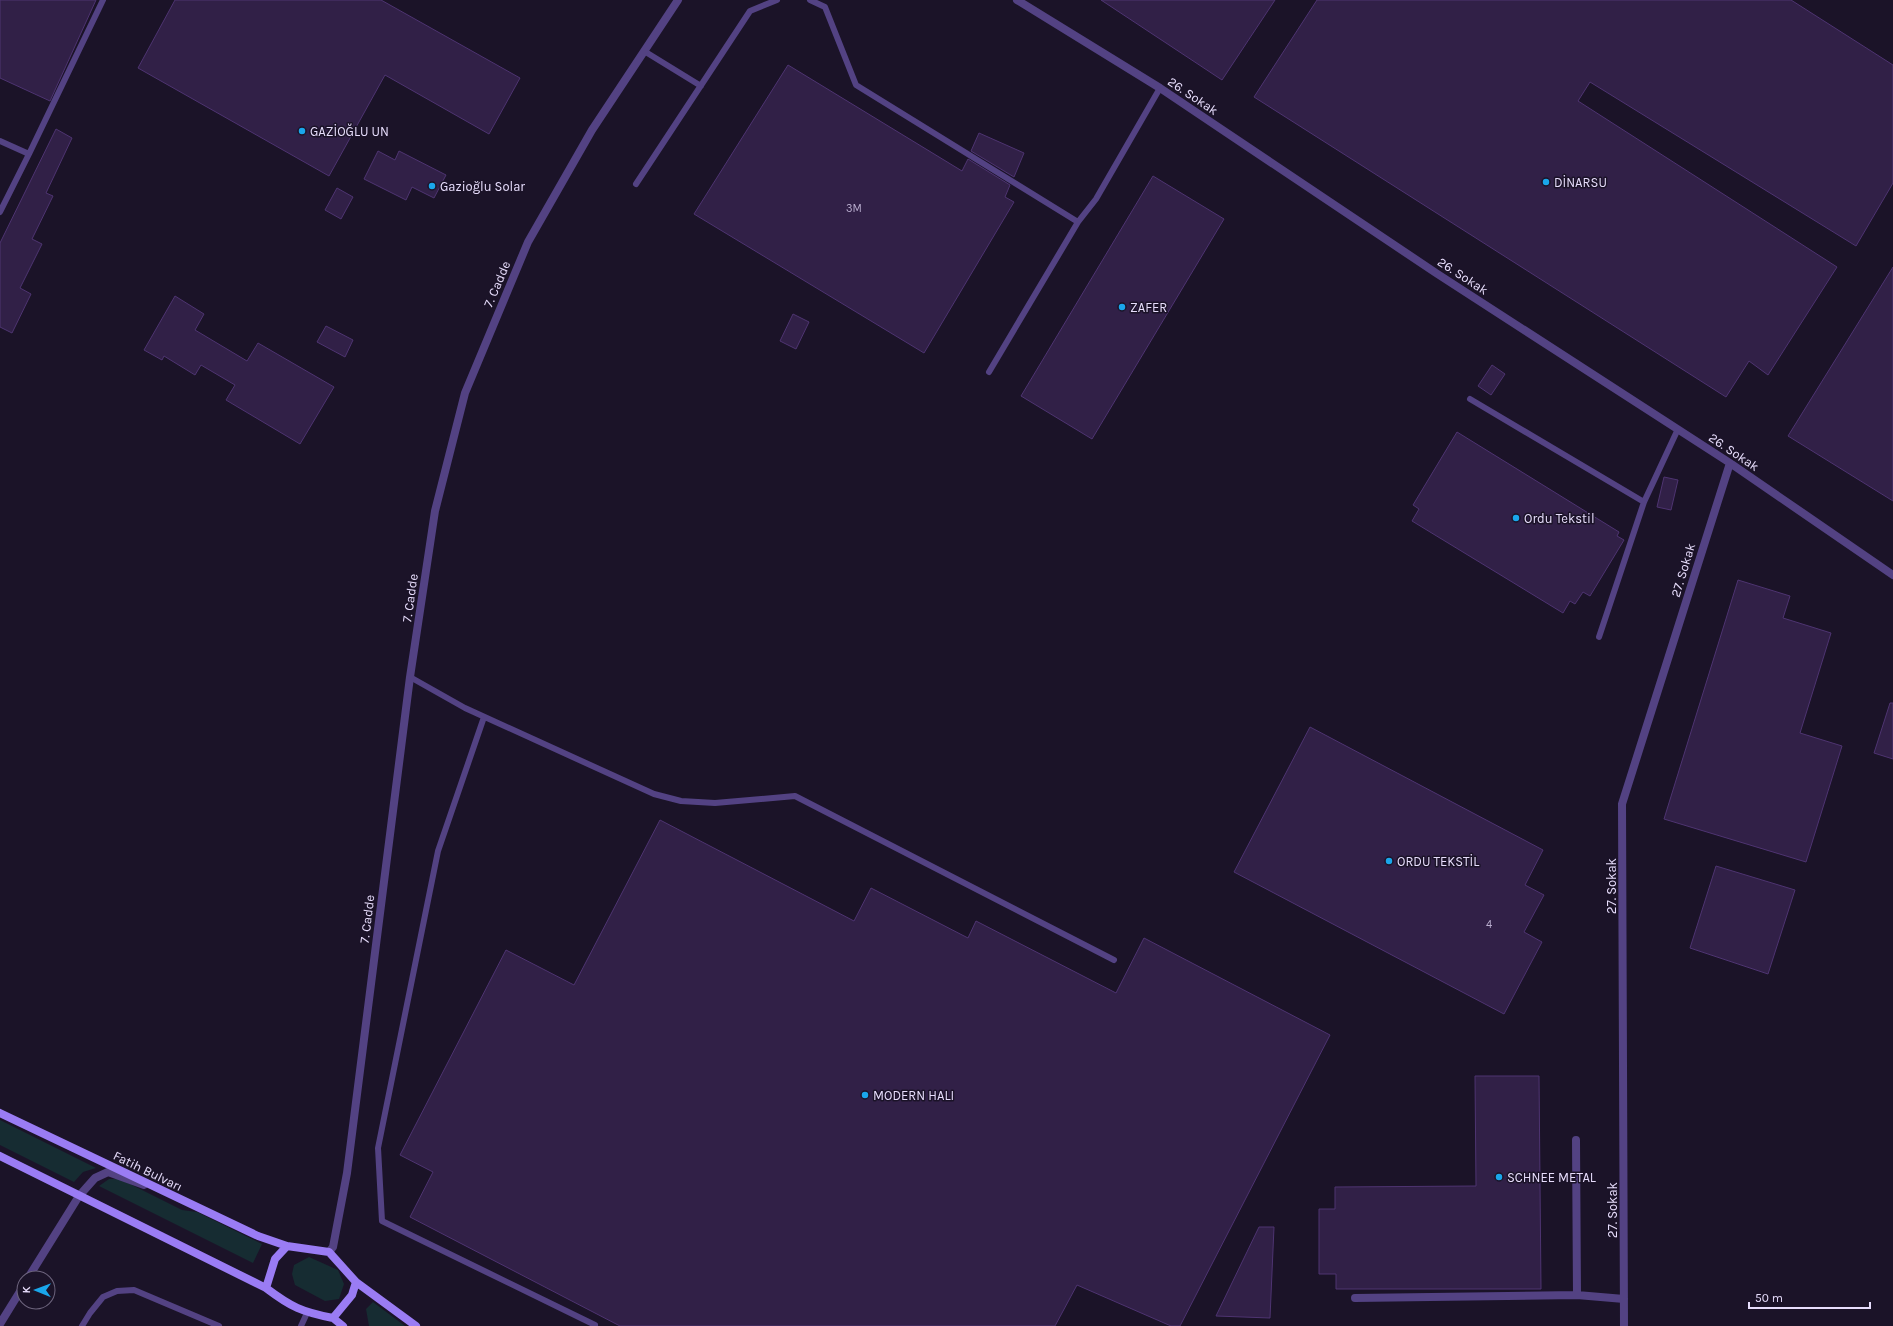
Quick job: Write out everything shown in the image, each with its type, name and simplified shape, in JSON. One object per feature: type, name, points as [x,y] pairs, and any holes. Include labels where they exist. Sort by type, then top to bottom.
[{"type":"main road","name":"Fatih Bulvarı","points":[[0,1113],[258,1236],[287,1246],[329,1252]]},
{"type":"main road","points":[[0,1156],[266,1288],[286,1303],[307,1313],[333,1318],[343,1326]]},
{"type":"main road","points":[[266,1288],[275,1259],[287,1246]]},
{"type":"main road","points":[[329,1252],[356,1282],[416,1326]]},
{"type":"main road","points":[[333,1318],[352,1295],[356,1282]]},
{"type":"street","name":"7. Cadde","points":[[329,1252],[333,1247],[346,1173],[410,677],[435,511],[465,393],[528,242],[592,130],[678,0]]},
{"type":"street","name":"26. Sokak","points":[[1017,0],[1160,88],[1436,273],[1730,463],[1893,575]]},
{"type":"street","name":"27. Sokak","points":[[1624,1326],[1622,804],[1730,463]]},
{"type":"street","points":[[1576,1140],[1577,1295]]},
{"type":"street","points":[[33,1270],[79,1196],[95,1178],[108,1172],[168,1194]]},
{"type":"street","points":[[1355,1298],[1577,1295],[1624,1299]]},
{"type":"street","points":[[0,1324],[16,1298]]},
{"type":"lane","points":[[0,212],[30,154],[103,0]]},
{"type":"lane","points":[[636,184],[750,11],[777,0]]},
{"type":"lane","points":[[810,0],[825,6],[856,85],[1078,222]]},
{"type":"lane","points":[[644,51],[701,86]]},
{"type":"lane","points":[[989,372],[1078,222],[1096,199],[1160,88]]},
{"type":"lane","points":[[0,141],[30,154]]},
{"type":"lane","points":[[1470,399],[1644,502]]},
{"type":"lane","points":[[1599,637],[1644,502],[1678,429]]},
{"type":"lane","points":[[410,677],[484,717],[654,794],[674,799],[715,803],[795,796],[1114,960]]},
{"type":"lane","points":[[484,717],[438,851],[378,1148],[382,1221],[595,1325]]},
{"type":"lane","points":[[82,1326],[103,1297],[117,1291],[134,1290],[219,1326]]},
{"type":"lane","points":[[301,1326],[307,1313]]},
{"type":"green space","points":[[0,1120],[96,1168],[83,1172],[74,1182],[0,1145]]},
{"type":"green space","points":[[109,1179],[120,1179],[182,1210],[197,1212],[262,1244],[253,1263],[99,1186]]},
{"type":"green space","points":[[309,1257],[338,1270],[344,1284],[339,1299],[325,1301],[295,1285],[292,1274],[294,1265]]},
{"type":"green space","points":[[373,1302],[405,1326],[369,1326],[366,1309]]},
{"type":"building","points":[[0,0],[96,0],[50,101],[0,78]]},
{"type":"building","points":[[175,0],[381,0],[520,78],[489,134],[385,75],[329,176],[138,68]]},
{"type":"building","points":[[1101,0],[1275,0],[1222,80]]},
{"type":"building","name":"DİNARSU","points":[[1317,0],[1791,0],[1893,65],[1893,183],[1856,246],[1590,82],[1578,101],[1837,267],[1768,375],[1749,361],[1726,397],[1254,97]]},
{"type":"building","points":[[788,65],[962,171],[968,159],[1010,185],[1005,197],[1014,202],[924,353],[694,214]]},
{"type":"building","points":[[56,129],[72,138],[46,193],[53,196],[32,239],[42,244],[20,288],[31,294],[12,333],[0,327],[0,243]]},
{"type":"building","points":[[979,133],[1024,153],[1014,177],[971,151]]},
{"type":"building","points":[[378,151],[395,160],[399,151],[446,175],[434,198],[412,187],[406,200],[364,179]]},
{"type":"building","name":"ZAFER","points":[[1153,176],[1224,219],[1092,439],[1021,396]]},
{"type":"building","points":[[337,188],[353,197],[341,219],[325,210]]},
{"type":"building","points":[[1893,267],[1893,501],[1788,436]]},
{"type":"building","points":[[175,296],[204,314],[195,330],[247,361],[258,343],[334,387],[300,444],[226,400],[235,385],[201,365],[195,375],[164,356],[162,360],[144,350]]},
{"type":"building","points":[[793,314],[809,322],[796,349],[780,341]]},
{"type":"building","points":[[326,326],[353,340],[345,357],[317,342]]},
{"type":"building","points":[[1492,365],[1505,374],[1491,395],[1478,386]]},
{"type":"building","name":"Ordu Tekstil","points":[[1457,432],[1619,532],[1617,536],[1624,540],[1590,596],[1583,592],[1575,604],[1570,601],[1563,613],[1412,521],[1419,509],[1413,505]]},
{"type":"building","points":[[1664,477],[1678,480],[1671,510],[1657,507]]},
{"type":"building","points":[[1738,580],[1790,596],[1783,618],[1831,633],[1800,733],[1842,746],[1806,862],[1664,819]]},
{"type":"building","points":[[1890,703],[1893,703],[1893,759],[1874,753]]},
{"type":"building","name":"ORDU TEKSTİL","points":[[1310,727],[1543,850],[1525,885],[1544,895],[1524,932],[1542,942],[1504,1014],[1234,872]]},
{"type":"building","name":"MODERN HALI","points":[[660,820],[854,921],[871,888],[968,938],[976,921],[1116,993],[1144,938],[1330,1035],[1180,1326],[1171,1326],[1077,1285],[1055,1326],[620,1326],[410,1217],[433,1172],[400,1155],[506,950],[574,985]]},
{"type":"building","points":[[1716,866],[1795,890],[1768,974],[1690,948]]},
{"type":"building","name":"SCHNEE METAL","points":[[1475,1076],[1539,1076],[1541,1289],[1336,1289],[1336,1274],[1319,1274],[1319,1209],[1335,1209],[1335,1187],[1476,1186]]},
{"type":"building","points":[[1259,1227],[1274,1227],[1270,1318],[1216,1316]]},
{"type":"place","name":"GAZİOĞLU UN","points":[[302,131]]},
{"type":"place","name":"DİNARSU","points":[[1546,182]]},
{"type":"place","name":"Gazioğlu Solar","points":[[432,186]]},
{"type":"place","name":"ZAFER","points":[[1122,307]]},
{"type":"place","name":"Ordu Tekstil","points":[[1516,518]]},
{"type":"place","name":"ORDU TEKSTİL","points":[[1389,861]]},
{"type":"place","name":"MODERN HALI","points":[[865,1095]]},
{"type":"place","name":"SCHNEE METAL","points":[[1499,1177]]}]
